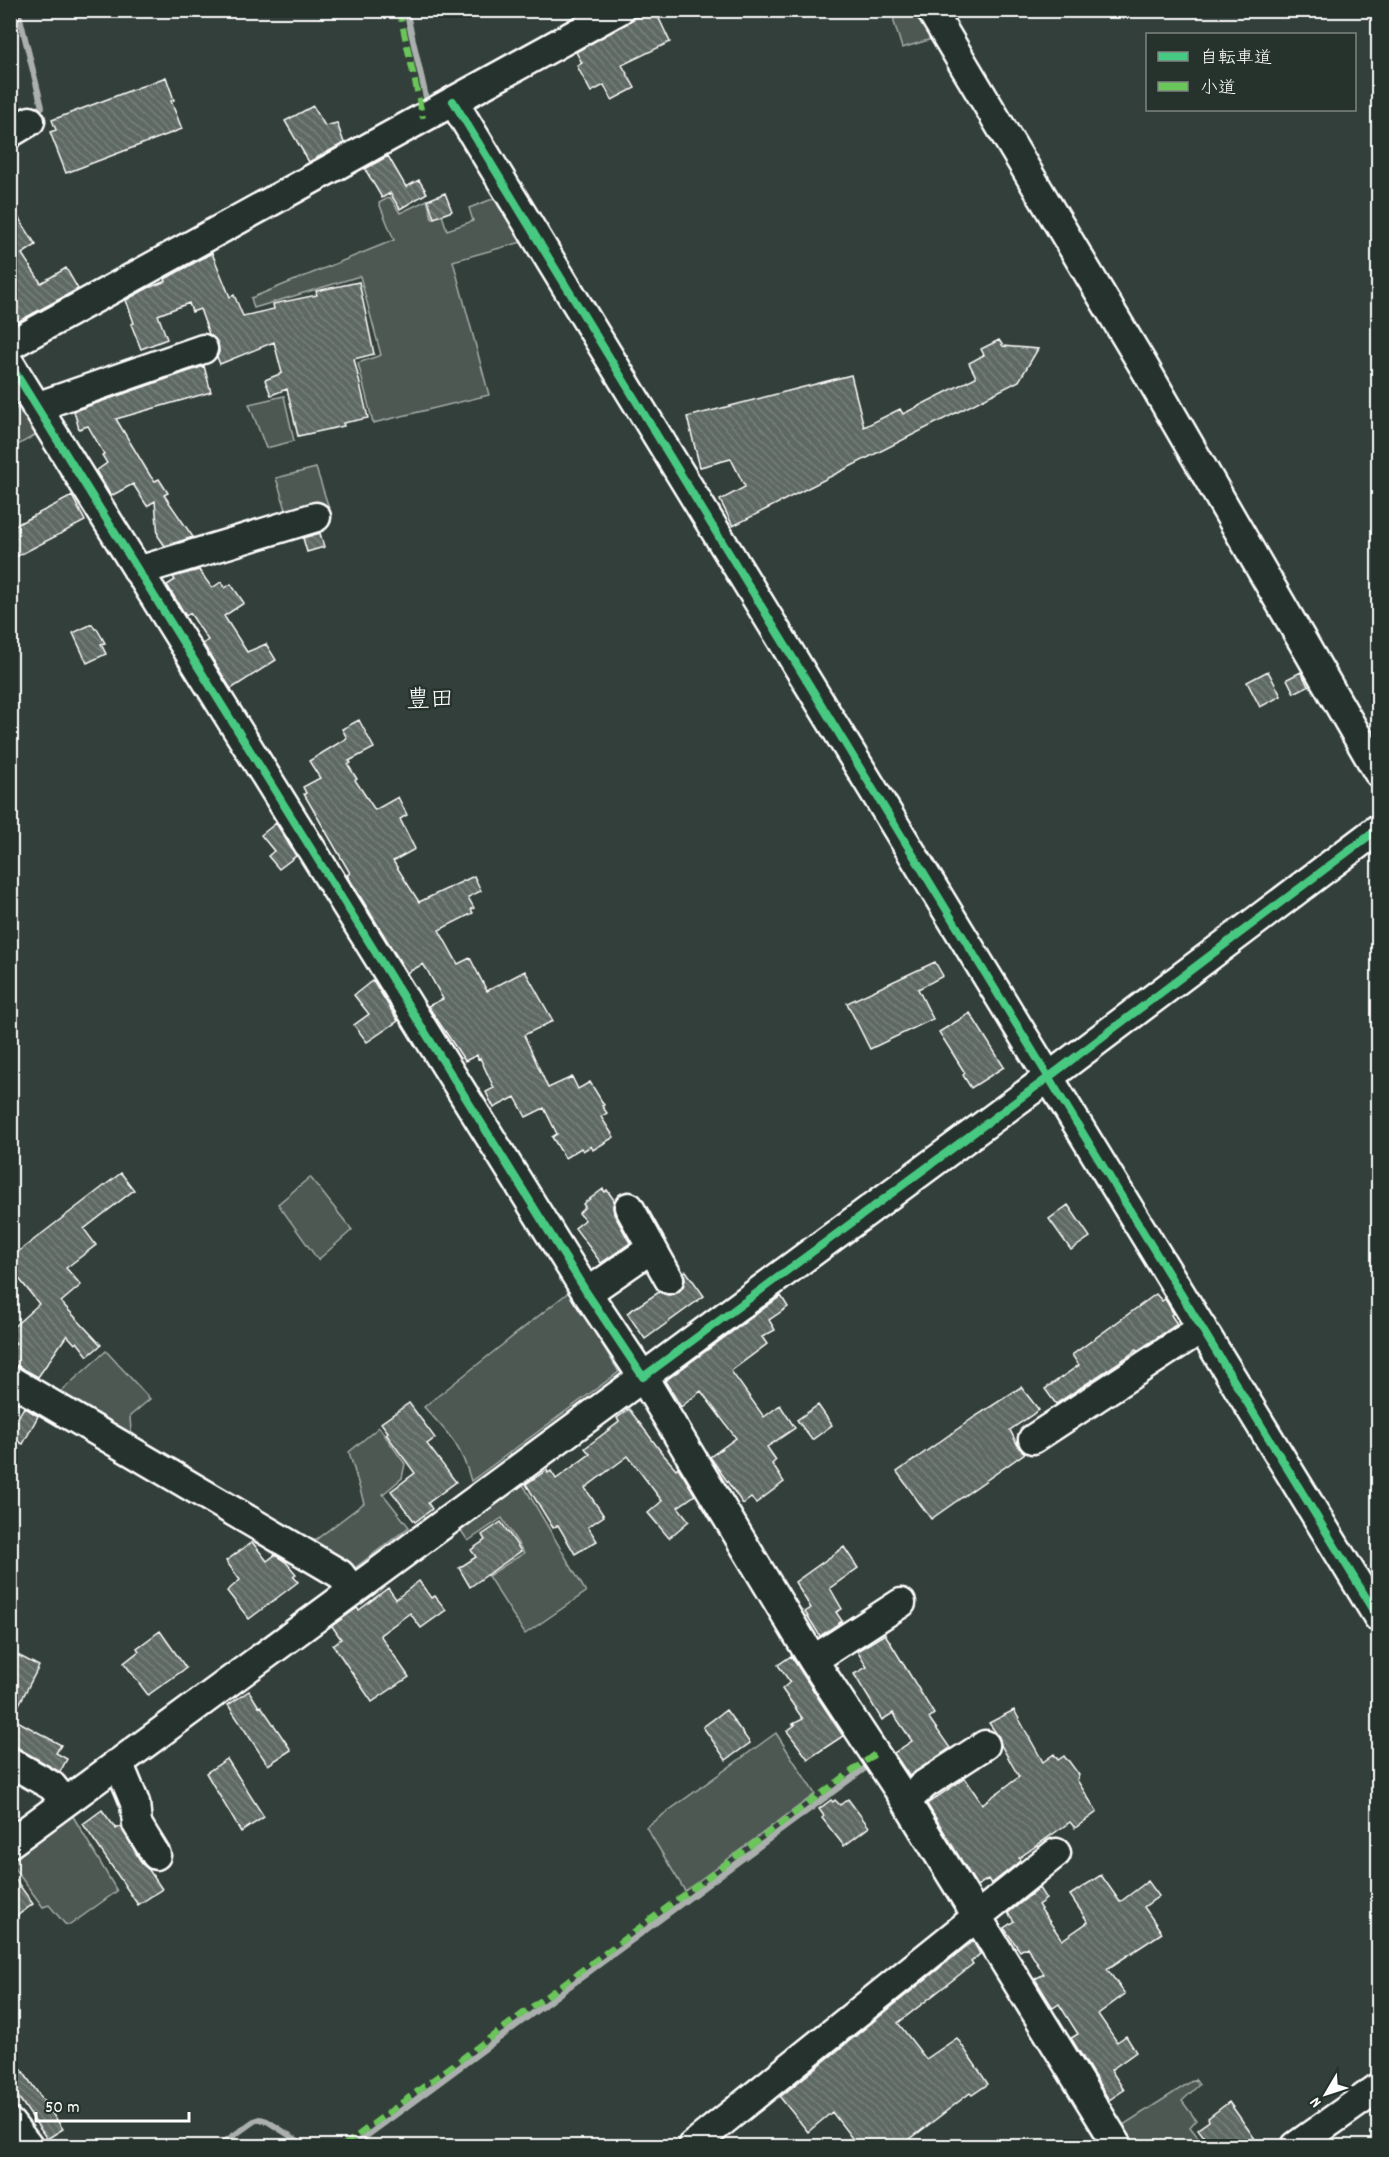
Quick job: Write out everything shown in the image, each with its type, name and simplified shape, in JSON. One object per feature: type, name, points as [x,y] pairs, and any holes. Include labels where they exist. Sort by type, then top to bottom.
[{"type":"street","points":[[619,10],[456,106],[12,351],[144,569],[595,1287],[638,1370],[983,1913],[1118,2146]]},
{"type":"street","points":[[931,10],[1143,365],[1378,772]]},
{"type":"street","points":[[456,106],[1378,1617]]},
{"type":"street","points":[[42,404],[203,350]]},
{"type":"street","points":[[144,569],[316,517]]},
{"type":"street","points":[[10,1843],[60,1796],[120,1769],[348,1585],[1044,1069],[1378,829]]},
{"type":"street","points":[[629,1207],[669,1280]]},
{"type":"street","points":[[595,1287],[652,1248]]},
{"type":"street","points":[[1033,1440],[1202,1328]]},
{"type":"street","points":[[10,1380],[340,1574],[348,1585]]},
{"type":"street","points":[[821,1655],[901,1603]]},
{"type":"street","points":[[910,1797],[985,1744]]},
{"type":"street","points":[[10,1762],[60,1796]]},
{"type":"street","points":[[120,1769],[135,1803],[137,1824],[156,1855]]},
{"type":"street","points":[[692,2146],[1056,1853]]},
{"type":"street","points":[[1296,2146],[1378,2088]]},
{"type":"street","points":[[10,2123],[28,2146]]},
{"type":"shaded area","points":[[893,11],[919,11],[935,38],[902,48]]},
{"type":"shaded area","points":[[503,195],[529,240],[453,261],[489,395],[373,423],[358,363],[381,355],[360,276],[254,308],[251,298],[394,240],[379,203],[390,197],[400,213],[427,200],[432,218],[442,215],[447,230],[473,221],[469,208]]},
{"type":"shaded area","points":[[284,396],[294,441],[266,448],[249,404]]},
{"type":"shaded area","points":[[20,406],[37,434],[11,449],[11,412]]},
{"type":"shaded area","points":[[316,468],[328,505],[325,510],[289,519],[276,478]]},
{"type":"shaded area","points":[[310,1177],[352,1230],[318,1260],[278,1204]]},
{"type":"shaded area","points":[[570,1291],[619,1372],[471,1481],[463,1458],[453,1441],[424,1407]]},
{"type":"shaded area","points":[[106,1351],[150,1399],[130,1416],[131,1432],[147,1445],[58,1394]]},
{"type":"shaded area","points":[[379,1427],[405,1464],[402,1478],[383,1494],[409,1527],[348,1573],[305,1548],[364,1503],[349,1452]]},
{"type":"shaded area","points":[[521,1481],[586,1592],[525,1634],[488,1576],[524,1553],[502,1518],[468,1541],[458,1526]]},
{"type":"shaded area","points":[[776,1733],[815,1794],[685,1891],[646,1827]]},
{"type":"shaded area","points":[[71,1813],[117,1891],[70,1925],[65,1924],[49,1905],[43,1907],[11,1864],[11,1858]]},
{"type":"shaded area","points":[[1195,2079],[1199,2085],[1182,2101],[1196,2120],[1190,2127],[1205,2146],[1136,2146],[1123,2125]]},
{"type":"building","points":[[649,10],[655,10],[670,42],[622,65],[635,88],[612,100],[604,85],[591,92],[577,66],[582,63],[576,52]]},
{"type":"building","points":[[166,77],[174,100],[171,101],[182,129],[66,173],[50,132],[56,130],[52,120]]},
{"type":"building","points":[[313,106],[325,126],[337,123],[344,143],[309,162],[285,121]]},
{"type":"building","points":[[388,156],[406,187],[419,180],[427,193],[400,209],[390,193],[382,198],[365,169]]},
{"type":"building","points":[[445,193],[452,211],[434,218],[428,200]]},
{"type":"building","points":[[10,204],[36,245],[22,254],[41,283],[66,268],[78,289],[10,326]]},
{"type":"building","points":[[212,253],[230,297],[234,295],[243,316],[274,309],[273,304],[317,295],[316,291],[359,282],[374,354],[354,359],[368,418],[298,436],[287,389],[271,395],[265,380],[282,373],[274,342],[220,364],[217,357],[218,343],[209,334],[200,309],[192,312],[189,303],[158,315],[167,339],[141,349],[131,324],[134,323],[126,300],[166,281],[165,279]]},
{"type":"building","points":[[999,340],[1003,346],[1038,349],[1019,381],[733,526],[720,500],[745,487],[731,459],[700,467],[687,417],[851,375],[864,427],[900,409],[903,414],[976,377],[969,363],[984,355],[981,349]]},
{"type":"building","points":[[204,366],[211,392],[116,419],[151,477],[155,481],[159,479],[168,493],[164,495],[193,537],[165,546],[158,536],[155,501],[147,506],[133,484],[111,496],[96,471],[107,463],[102,455],[104,454],[88,426],[79,429],[74,411]]},
{"type":"building","points":[[72,496],[85,521],[10,560],[10,528]]},
{"type":"building","points":[[320,533],[324,547],[307,552],[303,538]]},
{"type":"building","points":[[199,570],[212,588],[221,582],[225,588],[231,584],[244,603],[224,616],[247,652],[266,644],[276,660],[231,689],[203,644],[208,640],[190,613],[186,616],[167,585],[175,580],[173,577]]},
{"type":"building","points":[[92,624],[105,643],[101,644],[106,654],[87,663],[73,633]]},
{"type":"building","points":[[1268,671],[1281,696],[1260,707],[1247,682]]},
{"type":"building","points":[[1301,672],[1308,686],[1294,693],[1287,679]]},
{"type":"building","points":[[359,720],[374,748],[349,761],[351,763],[348,765],[357,779],[355,780],[375,810],[398,797],[407,815],[400,819],[415,849],[393,861],[419,902],[474,876],[481,891],[468,897],[474,908],[471,909],[473,913],[439,930],[458,964],[470,958],[487,991],[525,971],[553,1021],[524,1035],[548,1088],[572,1077],[578,1089],[590,1082],[604,1105],[602,1106],[607,1113],[601,1117],[614,1137],[593,1150],[591,1146],[583,1151],[581,1148],[565,1158],[552,1137],[557,1134],[544,1108],[526,1117],[515,1097],[494,1108],[486,1092],[494,1088],[480,1058],[478,1059],[477,1055],[465,1061],[428,1006],[443,999],[427,970],[423,964],[407,973],[347,875],[350,873],[304,794],[306,793],[303,787],[320,778],[309,761],[347,738],[342,729]]},
{"type":"building","points":[[276,823],[296,856],[279,869],[268,856],[274,851],[261,835]]},
{"type":"building","points":[[935,962],[943,976],[918,989],[933,1019],[870,1049],[847,1003]]},
{"type":"building","points":[[373,980],[398,1021],[367,1042],[354,1025],[369,1014],[354,995]]},
{"type":"building","points":[[970,1013],[1004,1067],[971,1088],[963,1075],[965,1073],[939,1032]]},
{"type":"building","points":[[121,1173],[134,1190],[84,1229],[96,1245],[66,1268],[81,1285],[61,1302],[101,1345],[88,1356],[77,1342],[75,1344],[67,1335],[38,1377],[10,1364],[10,1351],[16,1343],[10,1337],[10,1330],[39,1304],[10,1267],[10,1258]]},
{"type":"building","points":[[603,1189],[605,1192],[607,1190],[614,1200],[614,1214],[630,1243],[601,1263],[575,1228],[585,1220],[579,1213],[585,1207],[583,1204]]},
{"type":"building","points":[[1068,1205],[1090,1237],[1071,1250],[1049,1219]]},
{"type":"building","points":[[686,1271],[704,1296],[645,1339],[627,1313],[659,1292],[668,1295],[677,1293],[683,1287]]},
{"type":"building","points":[[1156,1294],[1162,1301],[1165,1299],[1177,1324],[1056,1404],[1045,1389],[1079,1365],[1072,1355]]},
{"type":"building","points":[[781,1296],[788,1307],[769,1320],[775,1330],[762,1337],[767,1344],[731,1371],[764,1417],[780,1405],[795,1428],[767,1447],[776,1460],[772,1464],[784,1482],[756,1503],[751,1498],[743,1504],[710,1457],[736,1438],[701,1391],[681,1407],[665,1381]]},
{"type":"building","points":[[1021,1387],[1039,1410],[1010,1430],[1019,1448],[1025,1453],[931,1519],[897,1472]]},
{"type":"building","points":[[409,1403],[435,1438],[427,1444],[456,1482],[428,1503],[432,1509],[415,1522],[391,1491],[415,1473],[386,1434],[388,1432],[381,1423]]},
{"type":"building","points":[[818,1405],[832,1425],[812,1440],[797,1420]]},
{"type":"building","points":[[24,1407],[38,1416],[23,1444],[10,1438],[10,1432]]},
{"type":"building","points":[[629,1409],[662,1453],[676,1469],[678,1467],[695,1495],[678,1507],[689,1521],[669,1538],[648,1513],[662,1501],[628,1456],[585,1488],[604,1516],[588,1527],[597,1541],[575,1554],[558,1525],[553,1528],[526,1484],[547,1470],[548,1473],[551,1471],[556,1479],[590,1454],[585,1448],[619,1422],[617,1418]]},
{"type":"building","points":[[501,1522],[521,1551],[470,1587],[459,1568],[476,1557],[471,1550],[485,1540],[482,1535]]},
{"type":"building","points":[[252,1542],[267,1561],[275,1555],[286,1562],[296,1574],[293,1576],[298,1582],[249,1619],[227,1591],[240,1580],[226,1561]]},
{"type":"building","points":[[844,1547],[858,1568],[830,1588],[842,1609],[836,1612],[842,1621],[820,1636],[805,1612],[811,1608],[795,1582]]},
{"type":"building","points":[[419,1581],[431,1598],[435,1596],[446,1610],[421,1628],[410,1613],[380,1635],[409,1677],[372,1702],[333,1645],[341,1639],[332,1626],[357,1608],[359,1610],[388,1588],[396,1599]]},
{"type":"building","points":[[160,1631],[186,1668],[148,1695],[124,1663],[139,1651],[137,1648]]},
{"type":"building","points":[[885,1634],[934,1714],[929,1718],[950,1748],[909,1776],[894,1753],[912,1741],[893,1713],[882,1720],[854,1674],[867,1667],[857,1651]]},
{"type":"building","points":[[10,1651],[39,1666],[12,1718],[61,1745],[56,1753],[67,1759],[60,1772],[18,1748],[10,1746]]},
{"type":"building","points":[[791,1656],[843,1736],[808,1759],[787,1731],[795,1725],[793,1724],[803,1719],[782,1689],[790,1682],[778,1665]]},
{"type":"building","points":[[249,1691],[291,1750],[268,1765],[228,1705]]},
{"type":"building","points":[[726,1710],[750,1743],[726,1760],[703,1727]]},
{"type":"building","points":[[1014,1710],[1043,1762],[1054,1754],[1058,1760],[1064,1756],[1068,1760],[1079,1775],[1077,1780],[1097,1812],[1075,1828],[1070,1822],[1019,1858],[1020,1861],[991,1884],[988,1879],[977,1886],[927,1804],[965,1778],[982,1804],[1019,1777],[999,1737],[989,1723]]},
{"type":"building","points":[[227,1759],[264,1817],[241,1832],[206,1773]]},
{"type":"building","points":[[848,1799],[869,1827],[844,1846],[822,1818],[824,1816],[819,1809],[831,1800],[833,1802],[835,1800],[840,1805]]},
{"type":"building","points":[[102,1810],[116,1829],[121,1826],[142,1864],[162,1889],[138,1905],[83,1824]]},
{"type":"building","points":[[10,1872],[33,1904],[10,1921]]},
{"type":"building","points":[[1101,1875],[1120,1902],[1148,1881],[1159,1896],[1144,1907],[1162,1933],[1107,1969],[1125,1994],[1098,2014],[1117,2042],[1126,2036],[1136,2052],[1111,2070],[1124,2090],[1109,2100],[1071,2038],[1078,2034],[1059,2004],[1053,2008],[1035,1979],[1044,1974],[1027,1947],[1020,1951],[1004,1928],[1014,1921],[1008,1913],[1039,1888],[1046,1899],[1038,1905],[1062,1940],[1088,1922],[1070,1895]]},
{"type":"building","points":[[973,1941],[980,1954],[971,1962],[973,1964],[898,2023],[926,2059],[957,2038],[988,2084],[972,2095],[970,2093],[901,2146],[858,2146],[832,2112],[808,2132],[780,2097]]},
{"type":"building","points":[[10,2053],[63,2129],[47,2139],[10,2085]]},
{"type":"building","points":[[1229,2102],[1260,2146],[1211,2146],[1198,2129]]},
{"type":"waterway","points":[[18,10],[42,107],[30,112]]},
{"type":"waterway","points":[[406,10],[428,106]]},
{"type":"waterway","points":[[1366,821],[1378,812]]},
{"type":"waterway","points":[[353,2146],[868,1766]]},
{"type":"waterway","points":[[219,2146],[260,2119],[267,2121],[306,2146]]},
{"type":"marked path","points":[[399,10],[423,118]]},
{"type":"marked path","points":[[343,2146],[875,1754]]},
{"type":"cycle path","points":[[453,101],[1378,1617]]},
{"type":"cycle path","points":[[10,364],[587,1293],[643,1377],[1049,1077],[1378,829]]},
{"type":"district","name":"豊田","points":[[430,698]]}]
